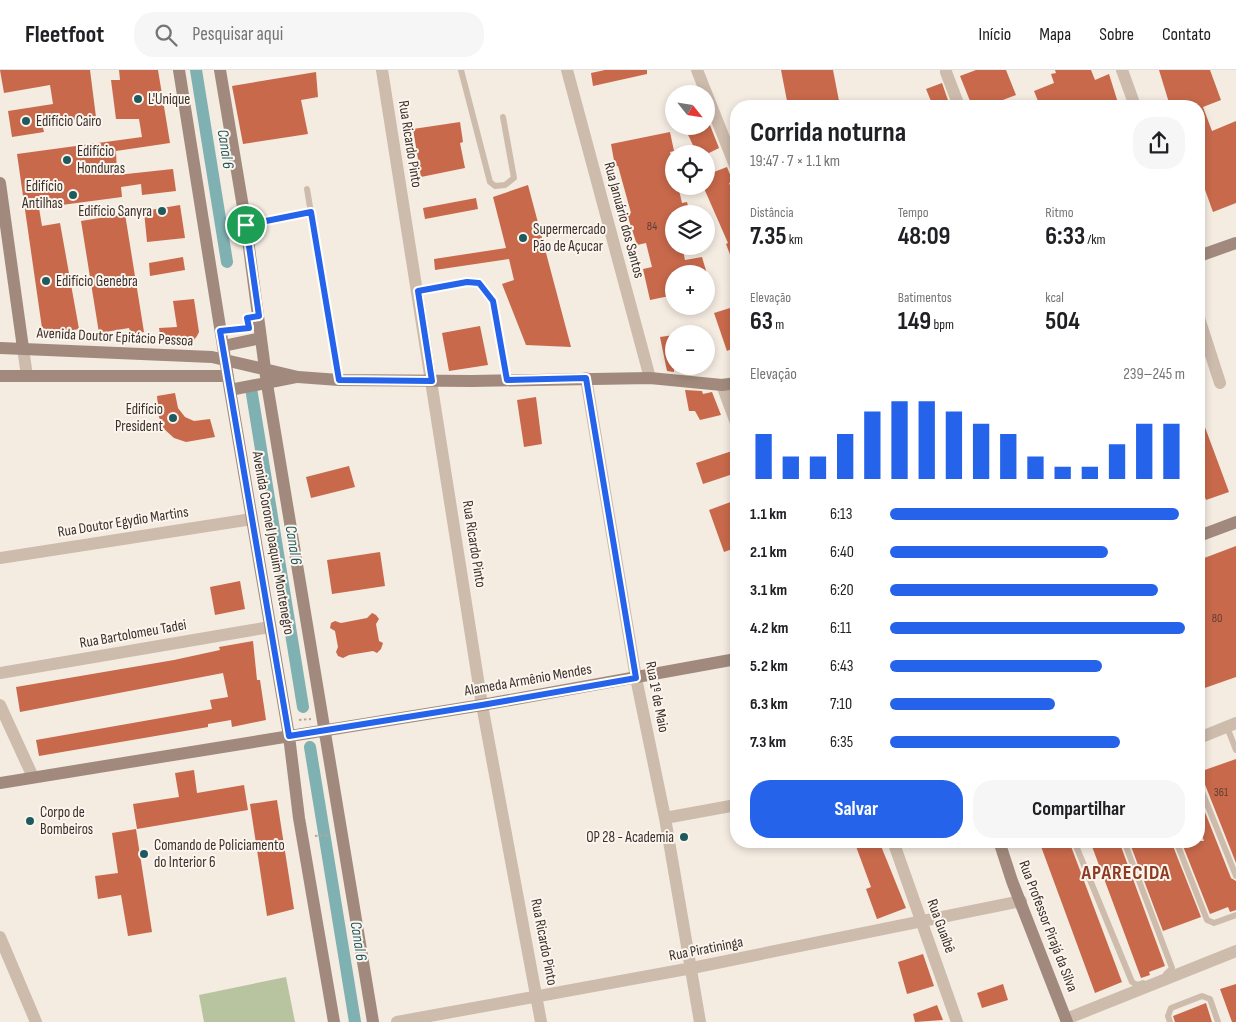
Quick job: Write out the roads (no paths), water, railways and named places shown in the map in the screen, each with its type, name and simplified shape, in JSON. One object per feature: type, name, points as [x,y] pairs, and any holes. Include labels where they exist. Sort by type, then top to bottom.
[{"type":"main road","name":"Avenida Coronel Joaquim Montenegro","points":[[178,70],[228,353],[228,376],[234,390],[252,519],[270,627],[293,735],[299,818],[334,1022]]},
{"type":"main road","name":"Avenida Coronel Joaquim Montenegro","points":[[220,70],[246,225],[265,370],[318,731],[373,1022]]},
{"type":"main road","points":[[0,183],[23,348]]},
{"type":"main road","points":[[1205,254],[1236,243]]},
{"type":"main road","points":[[228,353],[261,338]]},
{"type":"main road","name":"Avenida Doutor Epitácio Pessoa","points":[[0,348],[228,353],[265,370],[298,377],[339,380],[432,381],[650,378],[730,384]]},
{"type":"main road","points":[[0,376],[228,376]]},
{"type":"main road","points":[[234,390],[298,377]]},
{"type":"main road","points":[[1205,534],[1236,522]]},
{"type":"main road","name":"Alameda Armênio Mendes","points":[[0,783],[482,705],[730,660]]},
{"type":"main road","name":"Rua Professor Pirajá da Silva","points":[[1002,848],[1067,1021]]},
{"type":"street","name":"Rua Ricardo Pinto","points":[[382,70],[482,705],[541,1022]]},
{"type":"street","name":"Rua Januário dos Santos","points":[[567,70],[650,378]]},
{"type":"street","points":[[697,70],[730,153]]},
{"type":"street","points":[[1122,70],[1132,100]]},
{"type":"street","points":[[946,72],[957,100]]},
{"type":"street","points":[[1205,336],[1220,382]]},
{"type":"street","points":[[23,348],[27,376]]},
{"type":"street","name":"Rua 1º de Maio","points":[[586,378],[636,678],[665,818],[700,1022]]},
{"type":"street","points":[[722,384],[730,406]]},
{"type":"street","name":"Rua Doutor Egydio Martins","points":[[0,558],[252,519]]},
{"type":"street","name":"Rua Bartolomeu Tadei","points":[[0,672],[270,627]]},
{"type":"street","points":[[0,706],[34,777]]},
{"type":"street","points":[[1205,736],[1231,725]]},
{"type":"street","points":[[665,818],[730,806]]},
{"type":"street","name":"Rua Guaíbê","points":[[895,848],[958,1022]]},
{"type":"street","name":"Rua Piratininga","points":[[397,1022],[692,968],[1021,901]]},
{"type":"street","points":[[0,937],[5,964],[36,1022]]},
{"type":"street","points":[[1067,1021],[1236,951]]},
{"type":"lane","points":[[462,70],[490,182],[495,186],[505,184],[514,178],[503,117]]},
{"type":"lane","points":[[308,189],[339,380]]},
{"type":"lane","points":[[246,225],[311,212]]},
{"type":"lane","points":[[418,291],[467,282],[479,283],[493,301],[507,380]]},
{"type":"lane","points":[[1231,725],[1236,750]]},
{"type":"lane","points":[[1205,799],[1236,876]]},
{"type":"lane","points":[[1077,848],[1132,982],[1138,985],[1168,973],[1172,968],[1127,848]]},
{"type":"lane","points":[[1179,848],[1207,920],[1214,923],[1236,915]]},
{"type":"lane","points":[[1170,1022],[1168,1016],[1171,1008],[1202,996],[1210,999],[1218,1022]]},
{"type":"waterway","name":"Canal 6","points":[[196,70],[227,262]]},
{"type":"waterway","name":"Canal 6","points":[[251,388],[303,707]]},
{"type":"waterway","name":"Canal 6","points":[[310,747],[355,1022]]},
{"type":"place","name":"L'Unique","points":[[138,99]]},
{"type":"place","name":"Edifício Cairo","points":[[26,121]]},
{"type":"place","name":"Edifício Honduras","points":[[67,160]]},
{"type":"place","name":"Edifício Antilhas","points":[[73,195]]},
{"type":"place","name":"Edifício Sanyra","points":[[162,211]]},
{"type":"place","name":"Supermercado Pão de Açucar","points":[[523,238]]},
{"type":"place","name":"Edifício Genebra","points":[[46,281]]},
{"type":"place","name":"Edifício President","points":[[173,418]]},
{"type":"place","name":"Corpo de Bombeiros","points":[[30,821]]},
{"type":"place","name":"OP 28 - Academia","points":[[684,837]]},
{"type":"place","name":"Comando de Policiamento do Interior 6","points":[[144,854]]},
{"type":"district","name":"APARECIDA","points":[[1126,873]]}]
